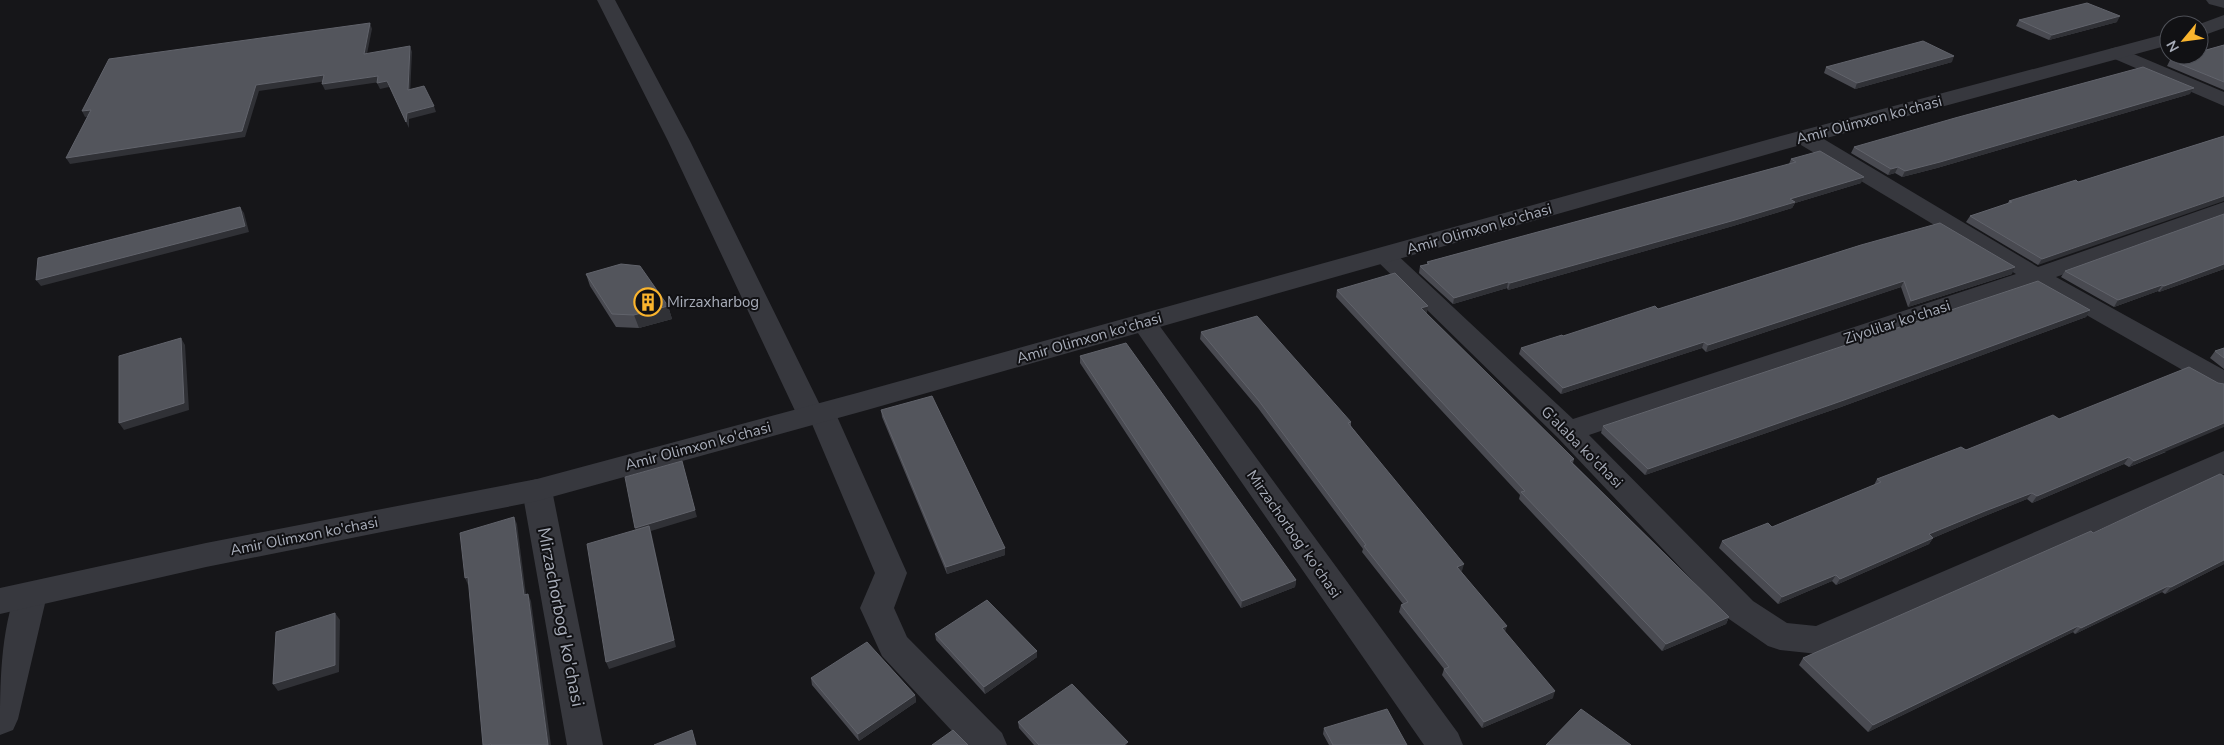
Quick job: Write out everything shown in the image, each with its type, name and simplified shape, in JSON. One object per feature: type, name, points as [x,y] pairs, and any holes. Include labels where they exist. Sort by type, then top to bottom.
[{"type":"street","points":[[606,0],[680,141],[816,414],[891,572],[877,608],[894,646],[989,745]]},
{"type":"street","points":[[2215,0],[2224,3]]},
{"type":"street","points":[[2209,27],[2224,21]]},
{"type":"street","name":"Amir Olimxon ko'chasi","points":[[15,598],[206,555],[537,490],[1144,323],[1804,137],[2159,42]]},
{"type":"street","points":[[2118,53],[2224,100]]},
{"type":"street","points":[[1804,137],[2036,276],[2224,382]]},
{"type":"street","name":"Ziyolilar ko'chasi","points":[[1568,431],[2036,276],[2224,209]]},
{"type":"street","name":"G'alaba ko'chasi","points":[[1384,256],[1568,431],[1740,610],[1780,636],[1818,640],[2224,462]]},
{"type":"street","name":"Mirzachorbog' ko'chasi","points":[[1144,323],[1445,745]]},
{"type":"street","name":"Mirzachorbog' ko'chasi","points":[[537,490],[585,745]]},
{"type":"street","points":[[0,718],[15,598]]},
{"type":"building","points":[[2087,3],[2120,16],[2052,35],[2019,20]]},
{"type":"building","points":[[370,23],[364,54],[410,46],[408,90],[424,86],[434,106],[407,113],[406,122],[387,81],[377,83],[378,76],[322,84],[324,75],[256,85],[242,131],[66,158],[91,110],[82,111],[109,59]]},
{"type":"building","points":[[1923,41],[1954,56],[1857,83],[1826,67]]},
{"type":"building","points":[[2224,45],[2224,82],[2182,65],[2209,65],[2209,49]]},
{"type":"building","points":[[2143,67],[2194,88],[1905,171],[1898,167],[1891,169],[1854,147],[1955,118]]},
{"type":"building","points":[[2224,136],[2224,196],[2042,259],[1970,216],[2012,202],[2009,201],[2076,180],[2078,182]]},
{"type":"building","points":[[1820,151],[1864,177],[1790,199],[1795,202],[1735,220],[1454,298],[1420,266],[1429,264],[1427,262],[1796,162],[1791,159]]},
{"type":"building","points":[[240,207],[245,226],[36,280],[38,258]]},
{"type":"building","points":[[2224,214],[2224,264],[2164,286],[2162,285],[2118,300],[2065,271]]},
{"type":"building","points":[[1940,223],[2015,267],[1911,301],[1904,281],[1708,345],[1704,342],[1563,388],[1521,348],[1655,306],[1658,309],[1861,245]]},
{"type":"building","points":[[621,264],[640,266],[668,306],[634,315],[612,314],[586,274]]},
{"type":"building","points":[[1395,273],[1428,306],[1421,308],[1574,459],[1570,461],[1729,617],[1666,644],[1521,492],[1525,491],[1337,290]]},
{"type":"building","points":[[2038,281],[2090,310],[1648,469],[1603,426]]},
{"type":"building","points":[[1257,316],[1351,422],[1348,423],[1464,564],[1457,567],[1507,626],[1502,628],[1555,691],[1484,722],[1444,669],[1449,667],[1401,605],[1408,602],[1364,546],[1366,545],[1259,401],[1201,332]]},
{"type":"building","points":[[181,338],[184,403],[119,423],[119,356]]},
{"type":"building","points":[[1126,343],[1296,580],[1242,601],[1080,356]]},
{"type":"building","points":[[2224,348],[2224,358],[2215,351]]},
{"type":"building","points":[[2189,367],[2218,383],[2224,384],[2224,423],[2134,461],[2129,457],[2037,496],[2032,493],[1985,511],[1929,534],[1933,538],[1840,579],[1836,575],[1782,597],[1722,541],[1768,523],[1772,527],[1881,482],[1877,479],[1961,447],[1966,450],[2053,415],[2059,419]]},
{"type":"building","points":[[932,396],[1005,548],[946,567],[881,410]]},
{"type":"building","points":[[682,461],[695,510],[635,528],[625,477]]},
{"type":"building","points":[[2220,474],[2224,476],[2224,560],[2171,587],[2168,586],[2081,628],[2078,626],[1873,725],[1803,658],[2091,531],[2093,533]]},
{"type":"building","points":[[514,517],[524,595],[528,594],[548,745],[483,745],[468,577],[465,578],[460,533]]},
{"type":"building","points":[[649,526],[674,640],[606,662],[587,544]]},
{"type":"building","points":[[987,600],[1037,651],[984,687],[935,634]]},
{"type":"building","points":[[335,613],[335,665],[273,684],[276,632]]},
{"type":"building","points":[[867,642],[915,695],[858,734],[811,678]]},
{"type":"building","points":[[1072,684],[1128,742],[1124,745],[1039,745],[1018,722]]},
{"type":"building","points":[[1387,709],[1407,745],[1333,745],[1324,728]]},
{"type":"building","points":[[1581,709],[1631,745],[1546,745]]},
{"type":"building","points":[[692,730],[696,745],[654,745]]},
{"type":"building","points":[[953,730],[968,745],[932,745]]},
{"type":"place","name":"Mirzaxharbog","points":[[648,302]]}]
